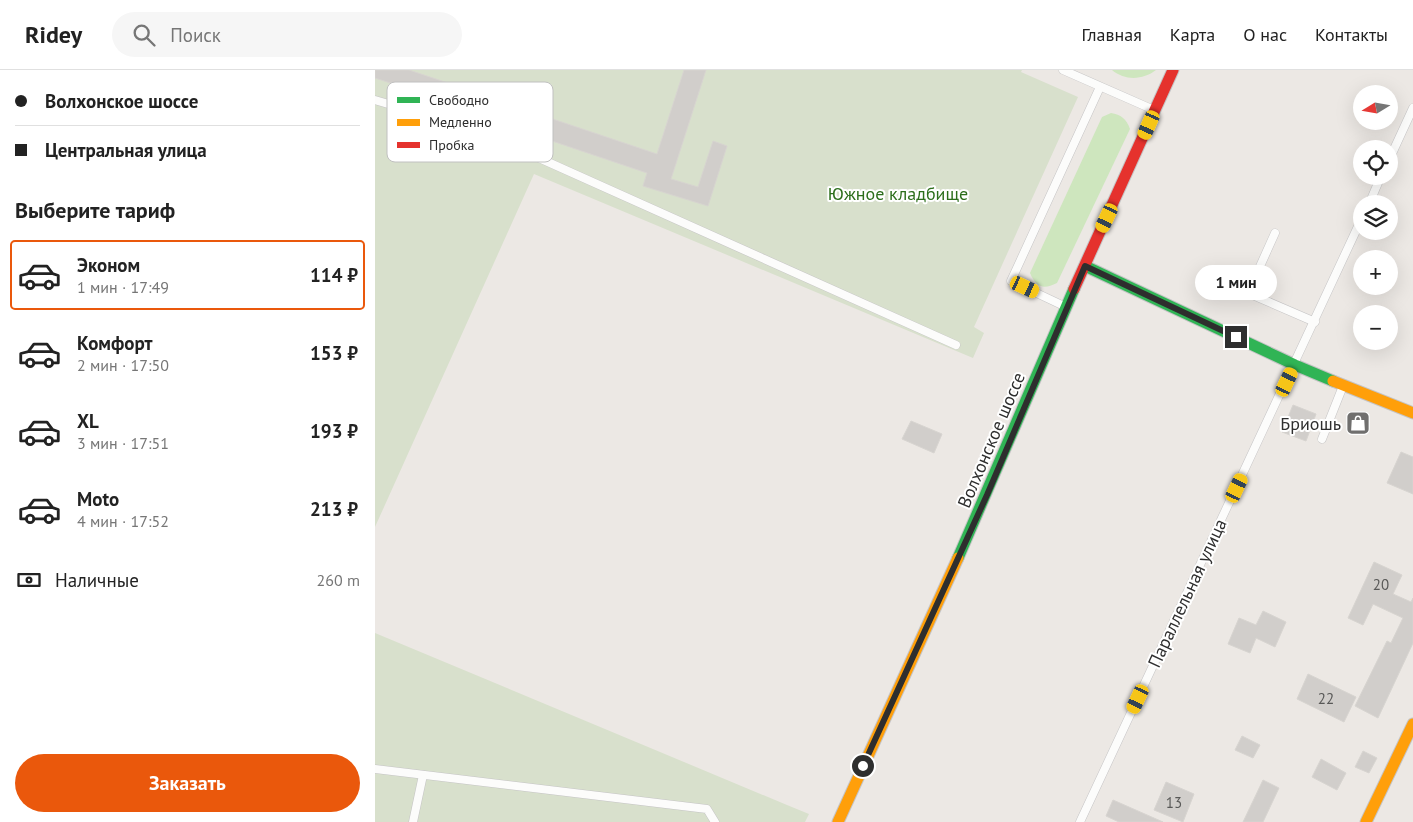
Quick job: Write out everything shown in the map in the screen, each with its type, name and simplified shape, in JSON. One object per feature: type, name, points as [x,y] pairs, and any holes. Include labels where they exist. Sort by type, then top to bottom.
[{"type":"main road","name":"Волхонское шоссе","points":[[838,822],[987,495],[1066,307],[1173,70]]},
{"type":"main road","points":[[1085,266],[1295,365],[1413,413]]},
{"type":"main road","points":[[1366,822],[1413,724]]},
{"type":"lane","points":[[1062,70],[1155,110]]},
{"type":"lane","points":[[1066,307],[1011,281],[1099,87]]},
{"type":"lane","points":[[375,100],[387,104]]},
{"type":"lane","points":[[1398,140],[1413,108]]},
{"type":"lane","points":[[549,162],[956,345]]},
{"type":"lane","points":[[1275,233],[1248,293],[1315,322]]},
{"type":"lane","name":"Параллельная улица","points":[[1080,822],[1353,238]]},
{"type":"lane","points":[[1322,439],[1343,384]]},
{"type":"lane","points":[[375,769],[707,809],[715,822]]},
{"type":"lane","points":[[413,822],[423,775]]},
{"type":"green space","name":"Южное кладбище","points":[[375,70],[1022,70],[1021,72],[1078,97],[974,327],[984,333],[973,358],[534,174],[375,527]]},
{"type":"green space","points":[[1112,70],[1156,70],[1145,76],[1134,78],[1117,74]]},
{"type":"green space","points":[[1111,113],[1123,118],[1130,129],[1057,283],[1044,287],[1041,286],[1037,284],[1030,273],[1102,117]]},
{"type":"green space","points":[[375,633],[809,814],[805,822],[375,822]]},
{"type":"building","points":[[375,70],[409,70],[445,82],[387,82],[375,78]]},
{"type":"building","points":[[684,70],[706,70],[671,179],[698,187],[713,141],[727,146],[708,206],[643,186],[647,173],[553,141],[553,119],[657,154]]},
{"type":"building","points":[[1293,405],[1316,414],[1306,441],[1282,432]]},
{"type":"building","points":[[911,421],[942,434],[934,453],[902,439]]},
{"type":"building","points":[[1401,452],[1413,457],[1413,494],[1387,483]]},
{"type":"building","points":[[1374,562],[1402,575],[1393,594],[1411,602],[1413,598],[1413,643],[1378,718],[1355,706],[1387,641],[1391,643],[1403,618],[1373,604],[1363,625],[1348,618]]},
{"type":"building","points":[[1263,611],[1286,622],[1275,647],[1256,638],[1250,653],[1228,644],[1239,618],[1256,625]]},
{"type":"building","points":[[1308,674],[1356,697],[1344,722],[1297,699]]},
{"type":"building","points":[[1242,736],[1260,745],[1253,758],[1235,750]]},
{"type":"building","points":[[1363,751],[1377,758],[1369,773],[1355,767]]},
{"type":"building","points":[[1321,759],[1346,773],[1337,790],[1312,777]]},
{"type":"building","points":[[1263,780],[1279,788],[1263,822],[1243,822]]},
{"type":"building","points":[[1166,782],[1194,794],[1183,822],[1154,810]]},
{"type":"building","points":[[1113,800],[1163,822],[1119,822],[1106,816]]},
{"type":"traffic: fast","points":[[1085,266],[1333,381]]},
{"type":"traffic: fast","points":[[958,558],[1074,289]]},
{"type":"traffic: slow","points":[[1333,381],[1413,413]]},
{"type":"traffic: slow","points":[[838,822],[958,558]]},
{"type":"traffic: slow","points":[[1366,822],[1413,724]]},
{"type":"traffic: jam","points":[[1074,289],[1173,70]]},
{"type":"place","name":"Бриошь","points":[[1358,423]]},
{"type":"route","points":[[863,766],[987,495],[1085,266],[1236,337]]}]
